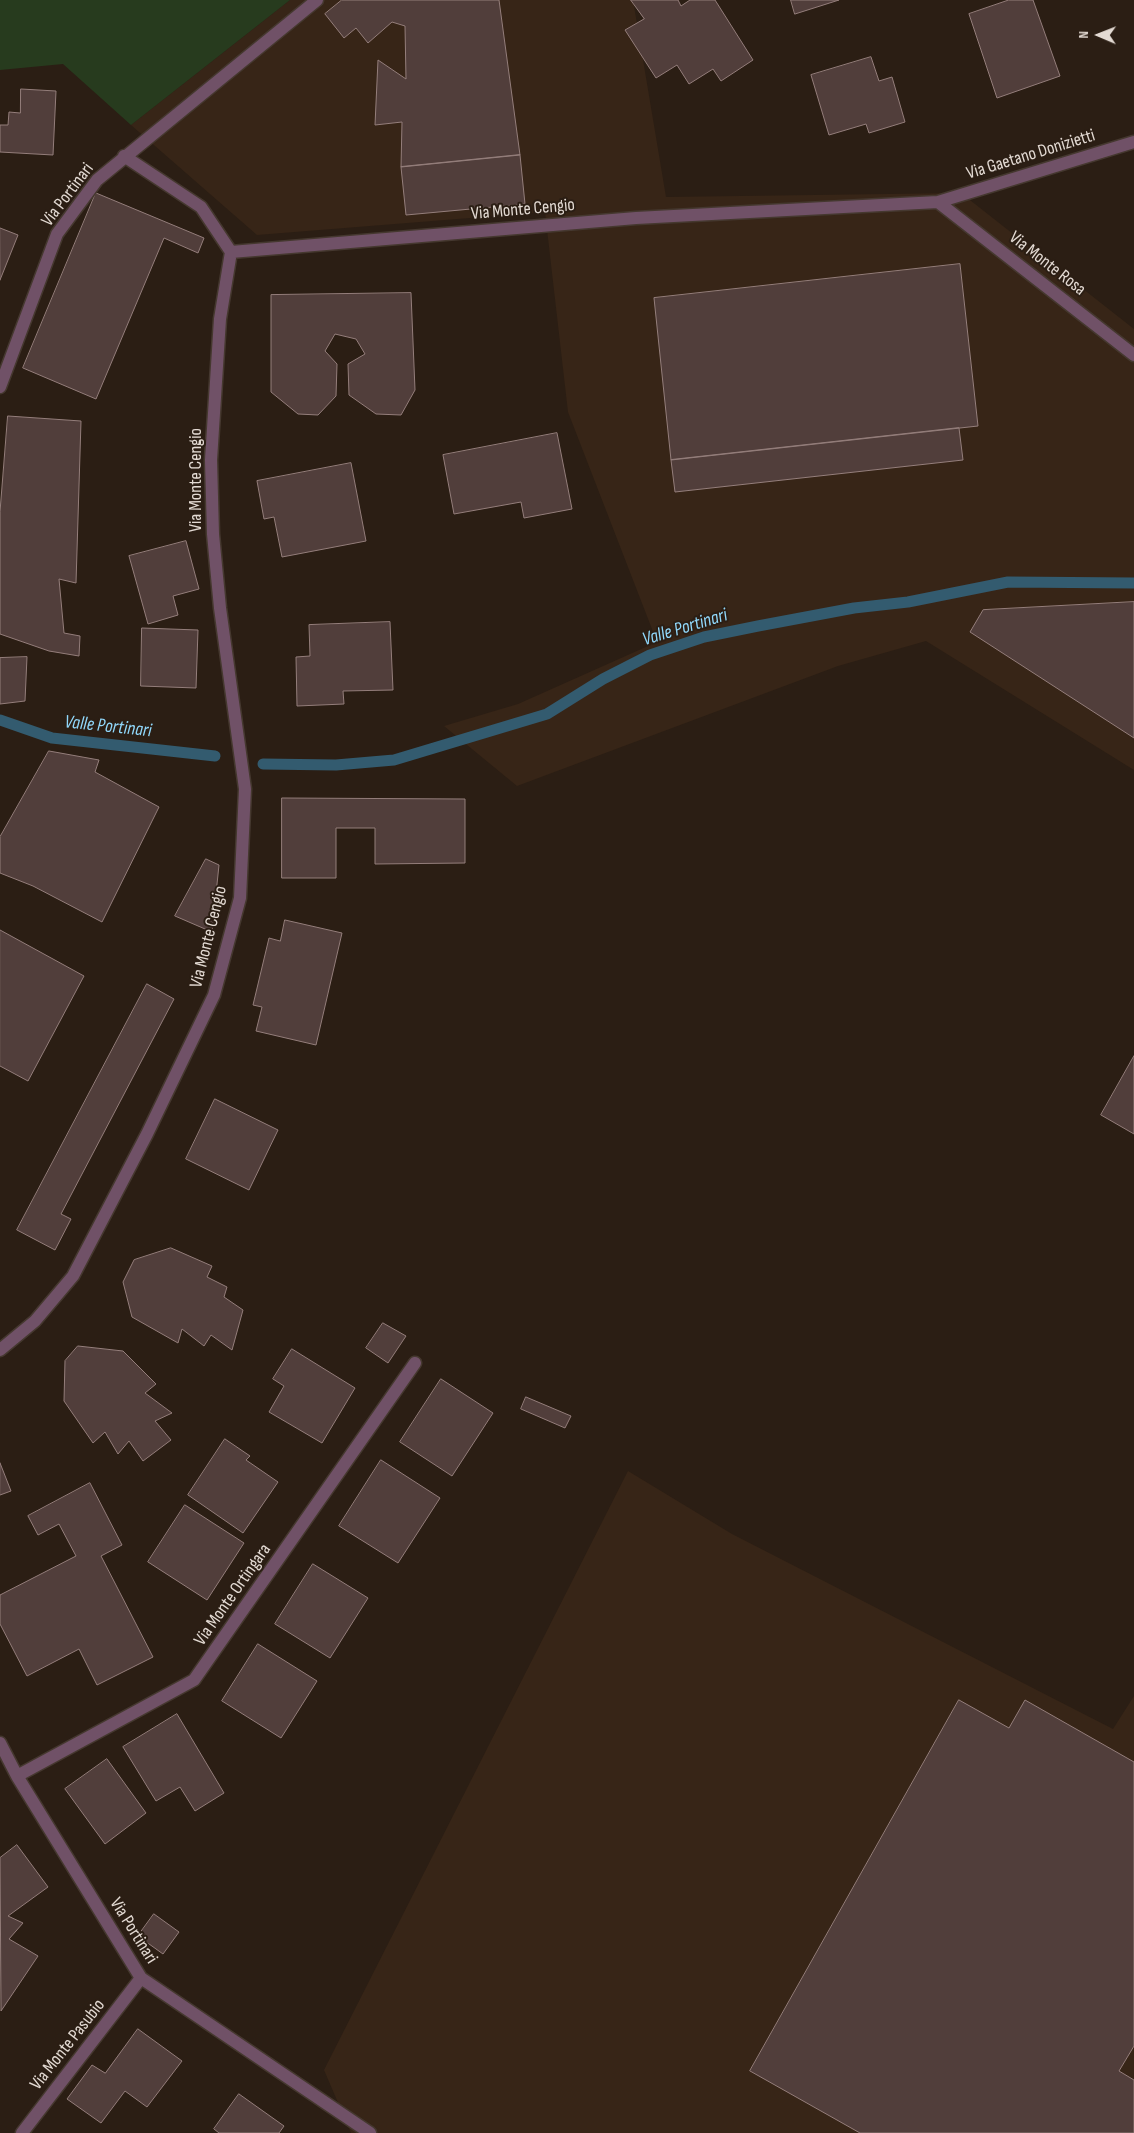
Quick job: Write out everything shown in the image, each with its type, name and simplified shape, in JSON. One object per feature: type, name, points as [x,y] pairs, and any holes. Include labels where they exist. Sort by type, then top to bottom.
[{"type":"street","name":"Via Portinari","points":[[0,387],[57,234],[97,180],[317,0]]},
{"type":"street","name":"Via Gaetano Donizietti","points":[[938,202],[1134,142]]},
{"type":"street","points":[[124,156],[201,207],[231,252]]},
{"type":"street","name":"Via Monte Cengio","points":[[0,1350],[35,1321],[78,1268],[147,1134],[214,995],[240,898],[245,789],[219,599],[213,534],[211,460],[220,319],[231,252],[636,218],[938,202]]},
{"type":"street","name":"Via Monte Rosa","points":[[938,202],[1134,354]]},
{"type":"street","name":"Via Monte Ortingara","points":[[17,1776],[194,1680],[415,1363]]},
{"type":"street","name":"Via Portinari","points":[[0,1743],[17,1776],[142,1978],[370,2133]]},
{"type":"street","name":"Via Monte Pasubio","points":[[22,2133],[142,1978]]},
{"type":"shaded area","points":[[290,0],[633,0],[666,197],[961,193],[1134,329],[1134,770],[926,641],[838,666],[517,786],[444,726],[518,704],[657,642],[568,412],[545,212],[257,235],[131,125]]},
{"type":"shaded area","points":[[628,1471],[732,1534],[1113,1729],[1134,1696],[1134,2133],[351,2133],[324,2070]]},
{"type":"green space","points":[[0,0],[290,0],[131,125],[63,64],[0,70]]},
{"type":"building","points":[[342,0],[499,0],[520,155],[401,167],[402,122],[375,125],[378,60],[406,79],[405,26],[392,22],[368,43],[356,28],[344,38],[325,14]]},
{"type":"building","points":[[631,0],[678,0],[681,6],[690,0],[715,0],[753,60],[721,81],[713,69],[689,84],[677,65],[656,78],[625,30],[644,19]]},
{"type":"building","points":[[791,0],[839,0],[795,14]]},
{"type":"building","points":[[1009,0],[1033,0],[1060,76],[997,98],[969,14]]},
{"type":"building","points":[[871,57],[879,81],[892,77],[905,122],[869,133],[866,124],[829,135],[811,75]]},
{"type":"building","points":[[21,89],[56,91],[53,155],[0,152],[0,125],[8,125],[9,112],[20,113]]},
{"type":"building","points":[[520,155],[525,204],[406,215],[401,167]]},
{"type":"building","points":[[96,193],[204,238],[198,253],[164,238],[96,399],[23,368]]},
{"type":"building","points":[[0,228],[18,235],[0,280]]},
{"type":"building","points":[[960,264],[978,426],[671,460],[654,298]]},
{"type":"building","points":[[411,293],[415,390],[401,415],[376,414],[349,395],[348,364],[365,354],[356,339],[335,334],[325,351],[337,364],[336,396],[318,415],[298,414],[271,392],[271,295]]},
{"type":"building","points":[[8,416],[81,421],[76,583],[59,579],[64,633],[80,636],[79,656],[49,651],[0,634],[0,512]]},
{"type":"building","points":[[959,428],[963,460],[675,492],[671,460]]},
{"type":"building","points":[[557,433],[572,509],[524,518],[521,502],[454,514],[443,455]]},
{"type":"building","points":[[351,463],[366,541],[282,557],[274,517],[264,519],[257,481]]},
{"type":"building","points":[[186,541],[199,589],[173,596],[178,615],[148,624],[129,556]]},
{"type":"building","points":[[1134,602],[1134,738],[970,632],[983,610]]},
{"type":"building","points":[[390,622],[393,690],[343,691],[344,704],[297,706],[296,657],[310,656],[309,625]]},
{"type":"building","points":[[142,628],[198,630],[196,688],[141,686]]},
{"type":"building","points":[[27,657],[25,701],[0,704],[0,658]]},
{"type":"building","points":[[49,751],[99,760],[95,772],[159,807],[102,922],[33,886],[0,873],[0,837]]},
{"type":"building","points":[[282,798],[465,799],[465,863],[375,864],[375,828],[336,828],[336,878],[282,878]]},
{"type":"building","points":[[206,859],[219,865],[212,932],[175,916]]},
{"type":"building","points":[[285,920],[342,933],[316,1045],[256,1031],[262,1007],[253,1005],[269,938],[280,941]]},
{"type":"building","points":[[0,930],[84,976],[28,1081],[0,1066]]},
{"type":"building","points":[[147,984],[174,999],[61,1214],[71,1219],[55,1250],[17,1230]]},
{"type":"building","points":[[1134,1056],[1134,1134],[1101,1115]]},
{"type":"building","points":[[215,1099],[278,1130],[249,1190],[186,1159]]},
{"type":"building","points":[[171,1248],[212,1266],[207,1277],[227,1287],[224,1297],[243,1310],[232,1350],[211,1335],[204,1346],[182,1329],[178,1343],[132,1317],[123,1282],[134,1260]]},
{"type":"building","points":[[383,1323],[406,1336],[388,1363],[366,1348]]},
{"type":"building","points":[[78,1346],[123,1351],[156,1384],[145,1393],[172,1413],[155,1421],[171,1440],[143,1461],[129,1441],[118,1454],[105,1432],[93,1443],[64,1401],[65,1361]]},
{"type":"building","points":[[292,1349],[355,1388],[322,1443],[269,1412],[284,1386],[273,1379]]},
{"type":"building","points":[[441,1379],[493,1413],[452,1476],[400,1442]]},
{"type":"building","points":[[526,1397],[571,1416],[565,1428],[521,1409]]},
{"type":"building","points":[[225,1439],[250,1456],[246,1460],[278,1482],[243,1533],[188,1495]]},
{"type":"building","points":[[381,1460],[440,1498],[398,1563],[339,1526]]},
{"type":"building","points":[[0,1463],[11,1491],[0,1495]]},
{"type":"building","points":[[90,1483],[122,1545],[101,1556],[153,1657],[97,1685],[79,1649],[27,1676],[0,1624],[0,1595],[76,1556],[59,1524],[38,1535],[28,1516]]},
{"type":"building","points":[[185,1505],[244,1543],[207,1600],[148,1562]]},
{"type":"building","points":[[313,1564],[368,1598],[330,1658],[275,1624]]},
{"type":"building","points":[[258,1644],[317,1681],[281,1738],[222,1701]]},
{"type":"building","points":[[959,1700],[1009,1728],[1025,1700],[1134,1762],[1134,2046],[1119,2071],[1134,2080],[1134,2133],[860,2133],[750,2071]]},
{"type":"building","points":[[177,1714],[224,1793],[195,1811],[180,1787],[156,1801],[123,1747]]},
{"type":"building","points":[[107,1759],[146,1813],[105,1844],[65,1789]]},
{"type":"building","points":[[17,1845],[48,1887],[8,1916],[23,1923],[9,1939],[38,1956],[1,2011],[0,1858]]},
{"type":"building","points":[[154,1914],[179,1932],[163,1954],[138,1936]]},
{"type":"building","points":[[138,2029],[182,2061],[147,2107],[125,2091],[101,2123],[67,2099],[92,2065],[105,2073]]},
{"type":"building","points":[[239,2094],[284,2126],[279,2133],[219,2133],[214,2129]]},
{"type":"waterway","name":"Valle Portinari","points":[[263,764],[336,765],[394,760],[547,714],[603,679],[650,655],[704,637],[854,608],[908,602],[1008,582],[1134,583]]},
{"type":"waterway","name":"Valle Portinari","points":[[0,720],[52,738],[215,756]]}]
